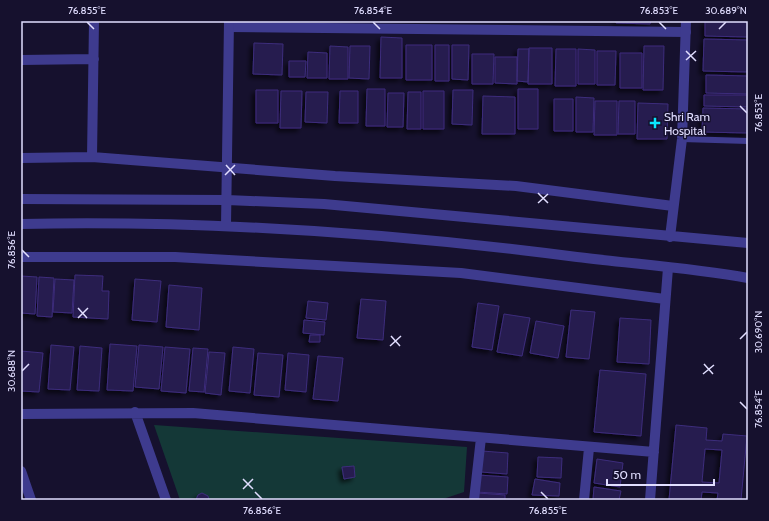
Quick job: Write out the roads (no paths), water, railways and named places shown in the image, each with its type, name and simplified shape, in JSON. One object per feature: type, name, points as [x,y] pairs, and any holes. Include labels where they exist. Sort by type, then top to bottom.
[{"type":"street","points":[[92,157],[94,21]]},
{"type":"street","points":[[670,237],[682,139],[686,21]]},
{"type":"street","points":[[226,225],[229,24],[604,26],[686,32]]},
{"type":"street","points":[[21,60],[94,59]]},
{"type":"street","points":[[21,158],[92,157],[343,176],[516,186],[673,206]]},
{"type":"street","points":[[21,199],[227,200],[324,204],[748,243]]},
{"type":"street","points":[[21,224],[102,222],[226,225],[460,242],[748,278]]},
{"type":"street","points":[[21,257],[175,257],[461,273],[665,299]]},
{"type":"street","points":[[650,500],[668,268]]},
{"type":"street","points":[[21,414],[135,412],[193,413],[589,448],[654,452]]},
{"type":"street","points":[[135,412],[166,500]]},
{"type":"street","points":[[474,500],[481,438]]},
{"type":"street","points":[[584,500],[589,448]]},
{"type":"street","points":[[21,471],[31,500]]},
{"type":"lane","points":[[682,139],[748,141]]},
{"type":"place","name":"Shri Ram Hospital","points":[[655,123]]}]
